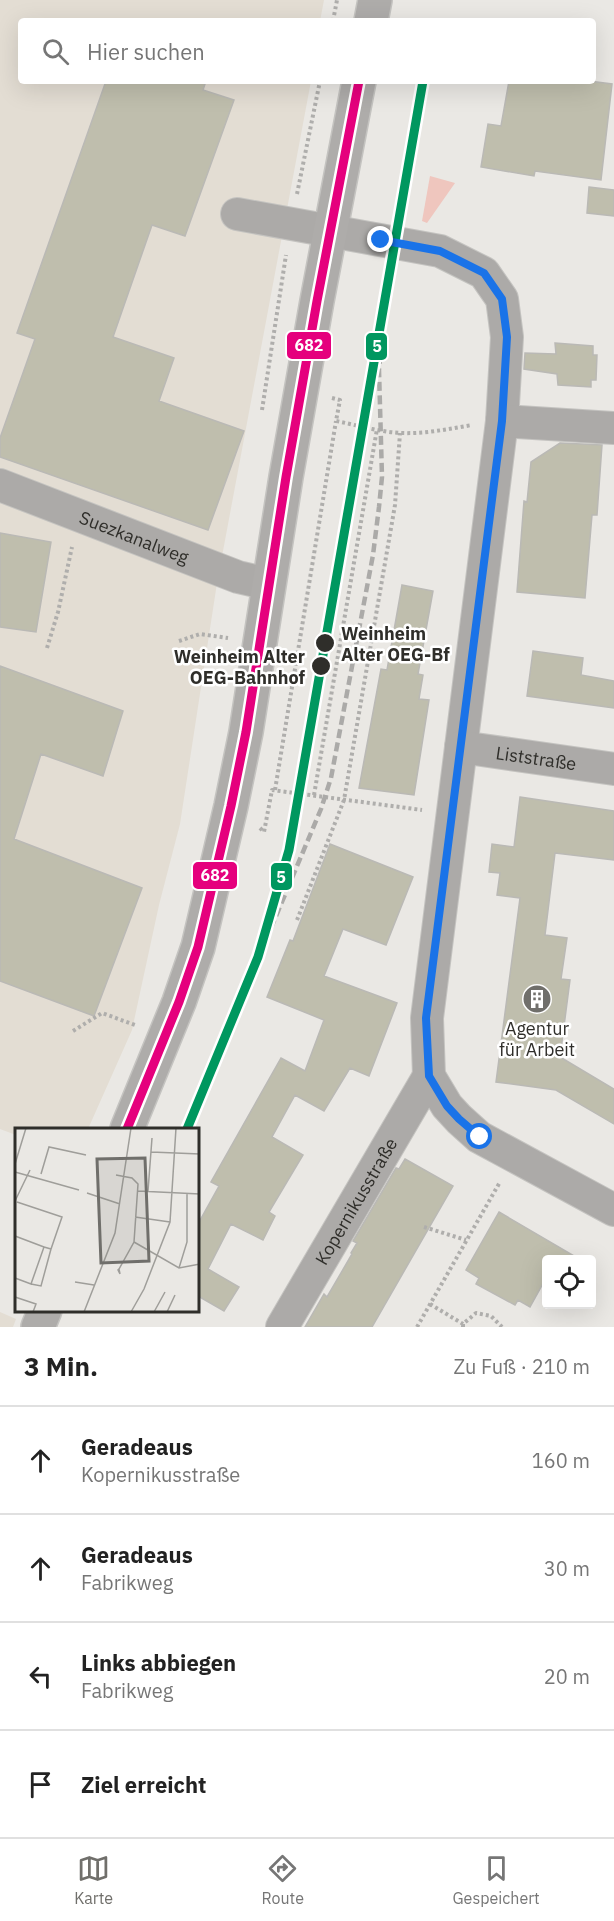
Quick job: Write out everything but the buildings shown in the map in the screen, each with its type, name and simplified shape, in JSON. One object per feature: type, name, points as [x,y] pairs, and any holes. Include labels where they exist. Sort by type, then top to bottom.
[{"type":"main road","points":[[372,18],[375,0]]},
{"type":"main road","points":[[127,1128],[179,1002],[198,948],[231,806],[246,732],[329,232],[358,84]]},
{"type":"main road","points":[[38,1327],[45,1312]]},
{"type":"street","points":[[237,214],[440,251],[484,273],[502,299],[507,337],[502,421],[426,1018],[429,1076],[447,1106],[480,1137],[614,1210]]},
{"type":"street","points":[[502,421],[614,428]]},
{"type":"street","name":"Suezkanalweg","points":[[0,485],[244,579],[269,584]]},
{"type":"street","name":"Liststraße","points":[[461,747],[614,769]]},
{"type":"street","name":"Kopernikusstraße","points":[[282,1327],[429,1076]]},
{"type":"path","points":[[334,18],[337,0]]},
{"type":"path","points":[[261,416],[291,225],[319,84]]},
{"type":"path","points":[[231,806],[264,832],[272,790],[275,790],[340,400],[332,398],[334,387]]},
{"type":"path","points":[[336,421],[400,433],[431,432],[502,421]]},
{"type":"path","points":[[314,795],[377,429]]},
{"type":"path","points":[[297,920],[344,800],[395,505],[400,433]]},
{"type":"path","points":[[47,648],[68,566]]},
{"type":"path","points":[[226,649],[229,630]]},
{"type":"path","points":[[179,641],[200,634],[228,638]]},
{"type":"path","points":[[275,790],[453,813]]},
{"type":"path","points":[[73,1031],[102,1013],[138,1026]]},
{"type":"path","points":[[417,1327],[515,1155]]},
{"type":"path","points":[[424,1227],[466,1240]]},
{"type":"path","points":[[429,1305],[463,1325],[476,1313],[491,1316],[502,1327]]},
{"type":"shaded area","points":[[0,0],[324,0],[321,18],[18,18],[18,84],[310,84],[217,583],[180,824],[159,905],[132,1030],[88,1128],[15,1128],[15,1135],[0,1129]]},
{"type":"shaded area","points":[[430,176],[455,183],[427,223],[422,221]]},
{"type":"shaded area","points":[[0,1312],[16,1319],[13,1327],[0,1327]]},
{"type":"railway","points":[[250,978],[321,809],[331,778],[373,555],[379,507],[382,477],[379,370],[385,301]]},
{"type":"transit line","name":"682","points":[[127,1128],[179,1002],[198,947],[231,806],[246,732],[286,477],[317,301],[358,84]]},
{"type":"transit line","name":"5","points":[[187,1128],[258,957],[289,850],[422,84]]},
{"type":"place","name":"Weinheim Alter OEG-Bf","points":[[325,643]]},
{"type":"place","name":"Weinheim Alter OEG-Bahnhof","points":[[321,666]]},
{"type":"place","name":"Agentur für Arbeit","points":[[537,999]]},
{"type":"route","points":[[381,240],[440,251],[484,273],[502,299],[507,337],[502,421],[426,1018],[429,1076],[447,1106],[480,1137]]}]
